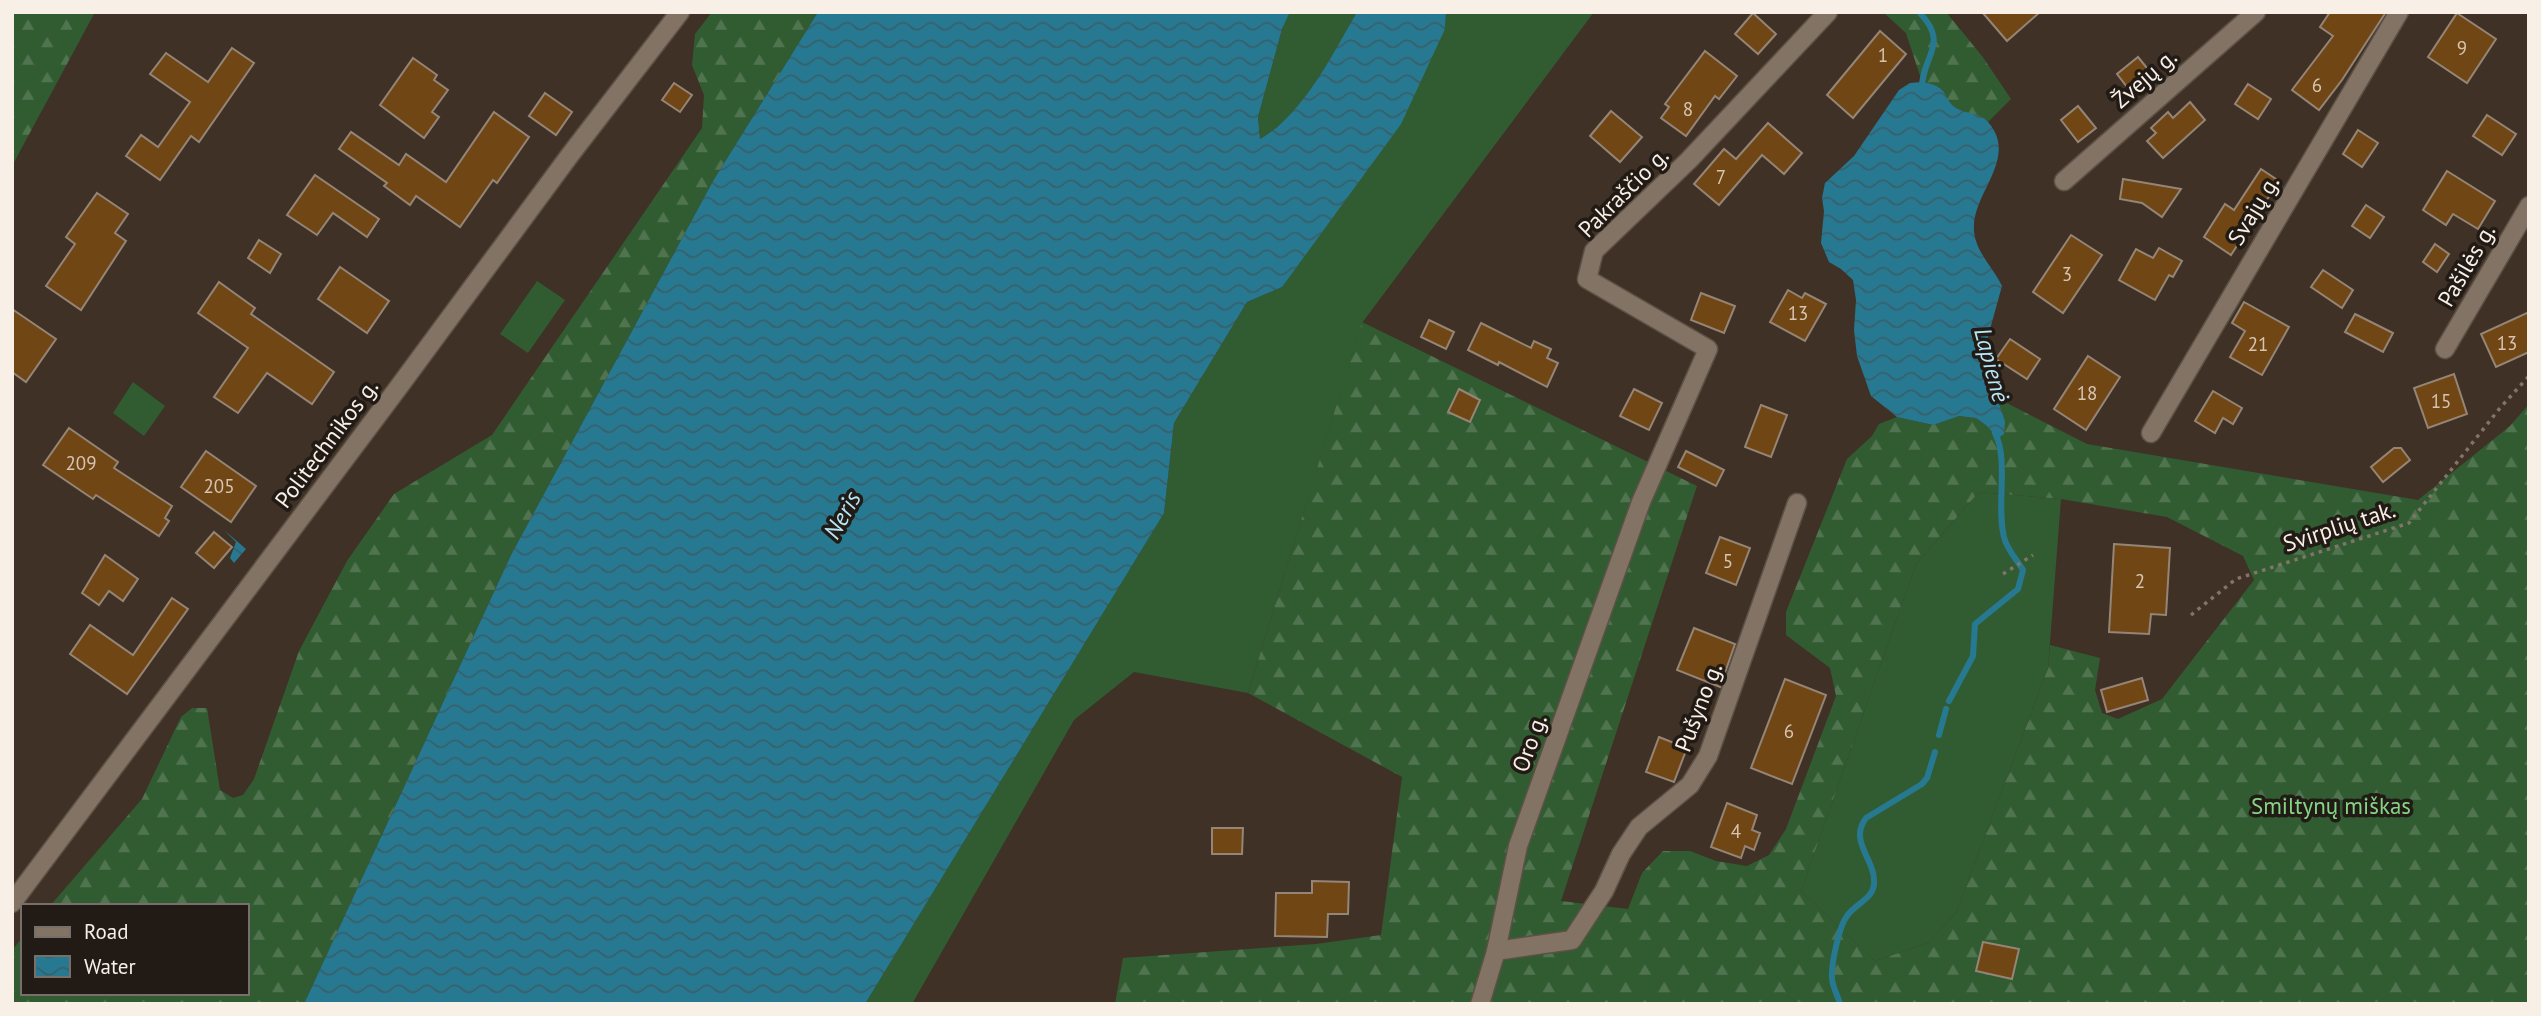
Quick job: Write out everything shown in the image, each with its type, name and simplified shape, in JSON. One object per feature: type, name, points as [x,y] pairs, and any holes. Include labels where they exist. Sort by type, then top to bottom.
[{"type":"street","name":"Politechnikos g.","points":[[12,903],[570,155],[680,12]]},
{"type":"street","name":"Pakraščio g.","points":[[1641,502],[1708,349],[1587,279],[1594,251],[1689,160],[1828,12]]},
{"type":"street","name":"Žvejų g.","points":[[2064,181],[2256,12]]},
{"type":"street","name":"Svajų g.","points":[[2151,433],[2399,12]]},
{"type":"street","name":"Pašilės g.","points":[[2445,349],[2529,206]]},
{"type":"street","name":"Oro g.","points":[[1480,1004],[1496,951],[1518,846],[1641,502]]},
{"type":"street","name":"Pušyno g.","points":[[1496,951],[1572,940],[1604,891],[1621,854],[1639,827],[1690,785],[1709,756],[1797,503]]},
{"type":"path","name":"Svirplių tak.","points":[[2191,615],[2236,579],[2409,523],[2500,408],[2529,376]]},
{"type":"path","points":[[2003,574],[2034,555]]},
{"type":"green space","points":[[12,12],[95,12],[12,166]]},
{"type":"green space","points":[[712,12],[818,12],[713,181],[511,555],[304,1004],[12,1004],[12,950],[21,939],[21,995],[248,995],[248,904],[52,904],[142,799],[181,717],[192,708],[207,708],[220,790],[233,798],[243,795],[254,779],[299,651],[347,561],[394,494],[492,435],[702,128],[704,95],[692,65],[695,34]]},
{"type":"green space","points":[[1290,12],[1357,12],[1316,82],[1290,115],[1260,139],[1258,117],[1282,29]]},
{"type":"green space","points":[[1446,12],[1594,12],[1362,323],[1248,693],[1134,672],[1074,720],[912,1004],[865,1004],[1164,513],[1174,423],[1247,302],[1282,287],[1445,29]]},
{"type":"green space","points":[[1883,12],[1946,12],[1982,56],[2011,99],[1988,122],[1956,108],[1941,89],[1922,82],[1906,33]]},
{"type":"green space","points":[[537,281],[565,300],[528,353],[500,334]]},
{"type":"green space","name":"Smiltynų miškas","points":[[1362,322],[1697,486],[1561,901],[1628,909],[1642,873],[1663,851],[1690,851],[1716,861],[1747,866],[1769,855],[1786,829],[1836,696],[1830,668],[1786,635],[1786,612],[1847,459],[1872,436],[1879,424],[1897,417],[1932,425],[1959,416],[1976,418],[1987,426],[2005,421],[1997,398],[2087,444],[2418,500],[2510,426],[2529,404],[2529,1004],[1115,1004],[1123,958],[1316,944],[1381,935],[1402,777],[1248,693]],"holes":[[[1979,492],[2061,499],[2167,517],[2243,556],[2254,580],[2162,699],[2118,719],[2102,713],[2095,690],[2100,658],[2050,645],[2048,668],[1956,913],[1928,943],[1875,961],[1801,891],[1916,564]]]},
{"type":"green space","points":[[133,382],[165,406],[144,436],[113,413]]},
{"type":"green space","points":[[1979,492],[2061,499],[2048,668],[1956,913],[1928,943],[1875,961],[1801,891],[1916,564]]},
{"type":"water","name":"Neris","points":[[818,12],[1290,12],[1282,29],[1258,117],[1260,139],[1290,115],[1316,82],[1357,12],[1446,12],[1445,29],[1401,124],[1282,287],[1247,302],[1174,423],[1164,513],[865,1004],[304,1004],[511,555],[713,181]]},
{"type":"water","points":[[1922,82],[1942,90],[1949,102],[1958,109],[1985,119],[1996,135],[1999,148],[1993,173],[1976,211],[1974,224],[1979,249],[2002,286],[1987,340],[1997,398],[2005,421],[2004,434],[1998,438],[1976,418],[1959,416],[1933,425],[1897,417],[1871,396],[1857,356],[1853,280],[1829,262],[1821,243],[1825,183],[1854,156],[1899,90],[1910,83]]},
{"type":"water","points":[[224,530],[246,549],[234,563],[230,558],[236,542]]},
{"type":"building","points":[[1982,12],[2040,12],[2007,41]]},
{"type":"building","points":[[2330,12],[2386,12],[2319,110],[2292,90],[2333,36],[2320,27]]},
{"type":"building","points":[[1753,13],[1776,34],[1758,54],[1735,34]]},
{"type":"building","points":[[2457,13],[2496,39],[2467,83],[2428,57]]},
{"type":"building","points":[[1880,31],[1906,54],[1853,118],[1827,95]]},
{"type":"building","points":[[232,48],[254,63],[199,142],[191,136],[160,180],[126,156],[141,135],[158,147],[190,102],[150,74],[166,53],[208,82]]},
{"type":"building","points":[[1705,51],[1737,76],[1719,99],[1715,96],[1686,136],[1661,118],[1669,107],[1665,104]]},
{"type":"building","points":[[2138,57],[2156,79],[2134,96],[2117,74]]},
{"type":"building","points":[[413,58],[437,75],[434,80],[448,90],[432,112],[439,117],[424,138],[380,105]]},
{"type":"building","points":[[674,83],[692,95],[680,112],[662,100]]},
{"type":"building","points":[[2248,84],[2271,99],[2258,119],[2235,104]]},
{"type":"building","points":[[545,93],[572,112],[556,135],[529,116]]},
{"type":"building","points":[[2190,102],[2205,120],[2163,158],[2147,141],[2156,133],[2151,128],[2168,112],[2173,118]]},
{"type":"building","points":[[2078,106],[2096,128],[2078,142],[2061,120]]},
{"type":"building","points":[[1611,111],[1642,137],[1620,162],[1590,136]]},
{"type":"building","points":[[494,112],[529,137],[497,183],[493,180],[460,227],[416,196],[410,205],[384,186],[387,183],[339,149],[351,132],[399,165],[406,154],[446,182]]},
{"type":"building","points":[[2487,115],[2516,134],[2502,155],[2473,136]]},
{"type":"building","points":[[1768,123],[1802,153],[1784,174],[1762,155],[1719,205],[1694,184],[1724,149],[1736,159]]},
{"type":"building","points":[[2358,130],[2378,143],[2362,167],[2343,154]]},
{"type":"building","points":[[2261,169],[2279,181],[2231,255],[2204,237],[2225,204],[2234,210]]},
{"type":"building","points":[[2447,171],[2495,201],[2478,229],[2453,214],[2446,225],[2423,210]]},
{"type":"building","points":[[315,175],[379,219],[367,237],[333,213],[317,235],[287,215]]},
{"type":"building","points":[[2123,179],[2181,189],[2162,217],[2142,203],[2120,199]]},
{"type":"building","points":[[97,193],[128,214],[115,233],[126,241],[81,310],[46,286],[75,244],[66,237]]},
{"type":"building","points":[[2366,205],[2384,217],[2370,238],[2352,226]]},
{"type":"building","points":[[2071,235],[2102,255],[2063,313],[2033,292]]},
{"type":"building","points":[[259,240],[281,254],[270,273],[248,258]]},
{"type":"building","points":[[2435,244],[2449,254],[2437,272],[2423,262]]},
{"type":"building","points":[[2159,248],[2182,261],[2173,277],[2169,275],[2155,300],[2119,280],[2136,249],[2153,258]]},
{"type":"building","points":[[340,267],[389,301],[367,333],[318,299]]},
{"type":"building","points":[[2323,270],[2353,290],[2342,308],[2311,287]]},
{"type":"building","points":[[219,282],[255,308],[251,314],[334,372],[312,404],[267,373],[238,413],[214,397],[248,348],[198,313]]},
{"type":"building","points":[[1788,290],[1802,298],[1805,293],[1826,304],[1805,341],[1770,322]]},
{"type":"building","points":[[1701,293],[1735,306],[1724,333],[1691,320]]},
{"type":"building","points":[[2244,302],[2289,327],[2262,375],[2230,357],[2245,331],[2232,323]]},
{"type":"building","points":[[12,309],[56,339],[26,382],[12,372]]},
{"type":"building","points":[[2529,312],[2529,352],[2496,367],[2481,334]]},
{"type":"building","points":[[2355,314],[2393,333],[2383,352],[2345,332]]},
{"type":"building","points":[[1429,320],[1454,332],[1446,349],[1421,337]]},
{"type":"building","points":[[1481,323],[1531,348],[1534,341],[1551,349],[1547,358],[1558,363],[1547,387],[1499,362],[1498,365],[1468,350]]},
{"type":"building","points":[[2010,339],[2040,359],[2027,379],[1996,359]]},
{"type":"building","points":[[2088,356],[2120,377],[2086,430],[2054,409]]},
{"type":"building","points":[[2454,374],[2467,414],[2428,428],[2414,388]]},
{"type":"building","points":[[1459,389],[1480,400],[1470,422],[1448,412]]},
{"type":"building","points":[[1634,389],[1662,403],[1649,430],[1620,416]]},
{"type":"building","points":[[2213,391],[2242,408],[2233,424],[2223,418],[2215,433],[2195,421]]},
{"type":"building","points":[[1761,405],[1787,415],[1771,457],[1745,447]]},
{"type":"building","points":[[69,428],[118,462],[114,468],[172,506],[165,518],[169,521],[159,536],[96,495],[93,499],[43,465]]},
{"type":"building","points":[[2394,448],[2401,448],[2410,460],[2383,482],[2371,467]]},
{"type":"building","points":[[206,451],[256,486],[231,522],[181,487]]},
{"type":"building","points":[[1686,451],[1724,470],[1716,486],[1678,467]]},
{"type":"building","points":[[214,532],[232,547],[214,568],[196,553]]},
{"type":"building","points":[[1720,537],[1750,548],[1736,585],[1706,573]]},
{"type":"building","points":[[2114,544],[2170,548],[2166,615],[2151,614],[2149,634],[2109,632]]},
{"type":"building","points":[[105,555],[138,579],[123,601],[109,591],[99,605],[82,593]]},
{"type":"building","points":[[172,598],[188,609],[127,694],[70,654],[90,625],[133,655]]},
{"type":"building","points":[[1694,628],[1735,644],[1720,687],[1677,670]]},
{"type":"building","points":[[2142,678],[2148,700],[2107,712],[2101,690]]},
{"type":"building","points":[[1785,679],[1826,695],[1792,784],[1751,768]]},
{"type":"building","points":[[1659,737],[1687,748],[1674,782],[1646,772]]},
{"type":"building","points":[[1727,803],[1757,815],[1752,830],[1760,833],[1754,850],[1745,846],[1741,858],[1711,847]]},
{"type":"building","points":[[1212,828],[1243,828],[1242,854],[1212,854]]},
{"type":"building","points":[[1312,881],[1349,882],[1348,914],[1328,914],[1327,937],[1275,936],[1276,893],[1312,893]]},
{"type":"building","points":[[1983,942],[2019,949],[2012,979],[1976,971]]},
{"type":"waterway","name":"Lapienė","points":[[1919,12],[1928,23],[1934,42],[1922,89]]},
{"type":"waterway","name":"Lapienė","points":[[1949,701],[1973,656],[1975,624],[2018,589],[2023,570],[2009,550],[2004,537],[2001,456],[1995,433]]},
{"type":"waterway","name":"Lapienė","points":[[1939,735],[1946,709]]},
{"type":"waterway","name":"Lapienė","points":[[1840,1004],[1832,978],[1838,937],[1847,916],[1867,898],[1874,884],[1871,867],[1861,843],[1861,827],[1866,818],[1922,784],[1927,778],[1935,752]]}]
